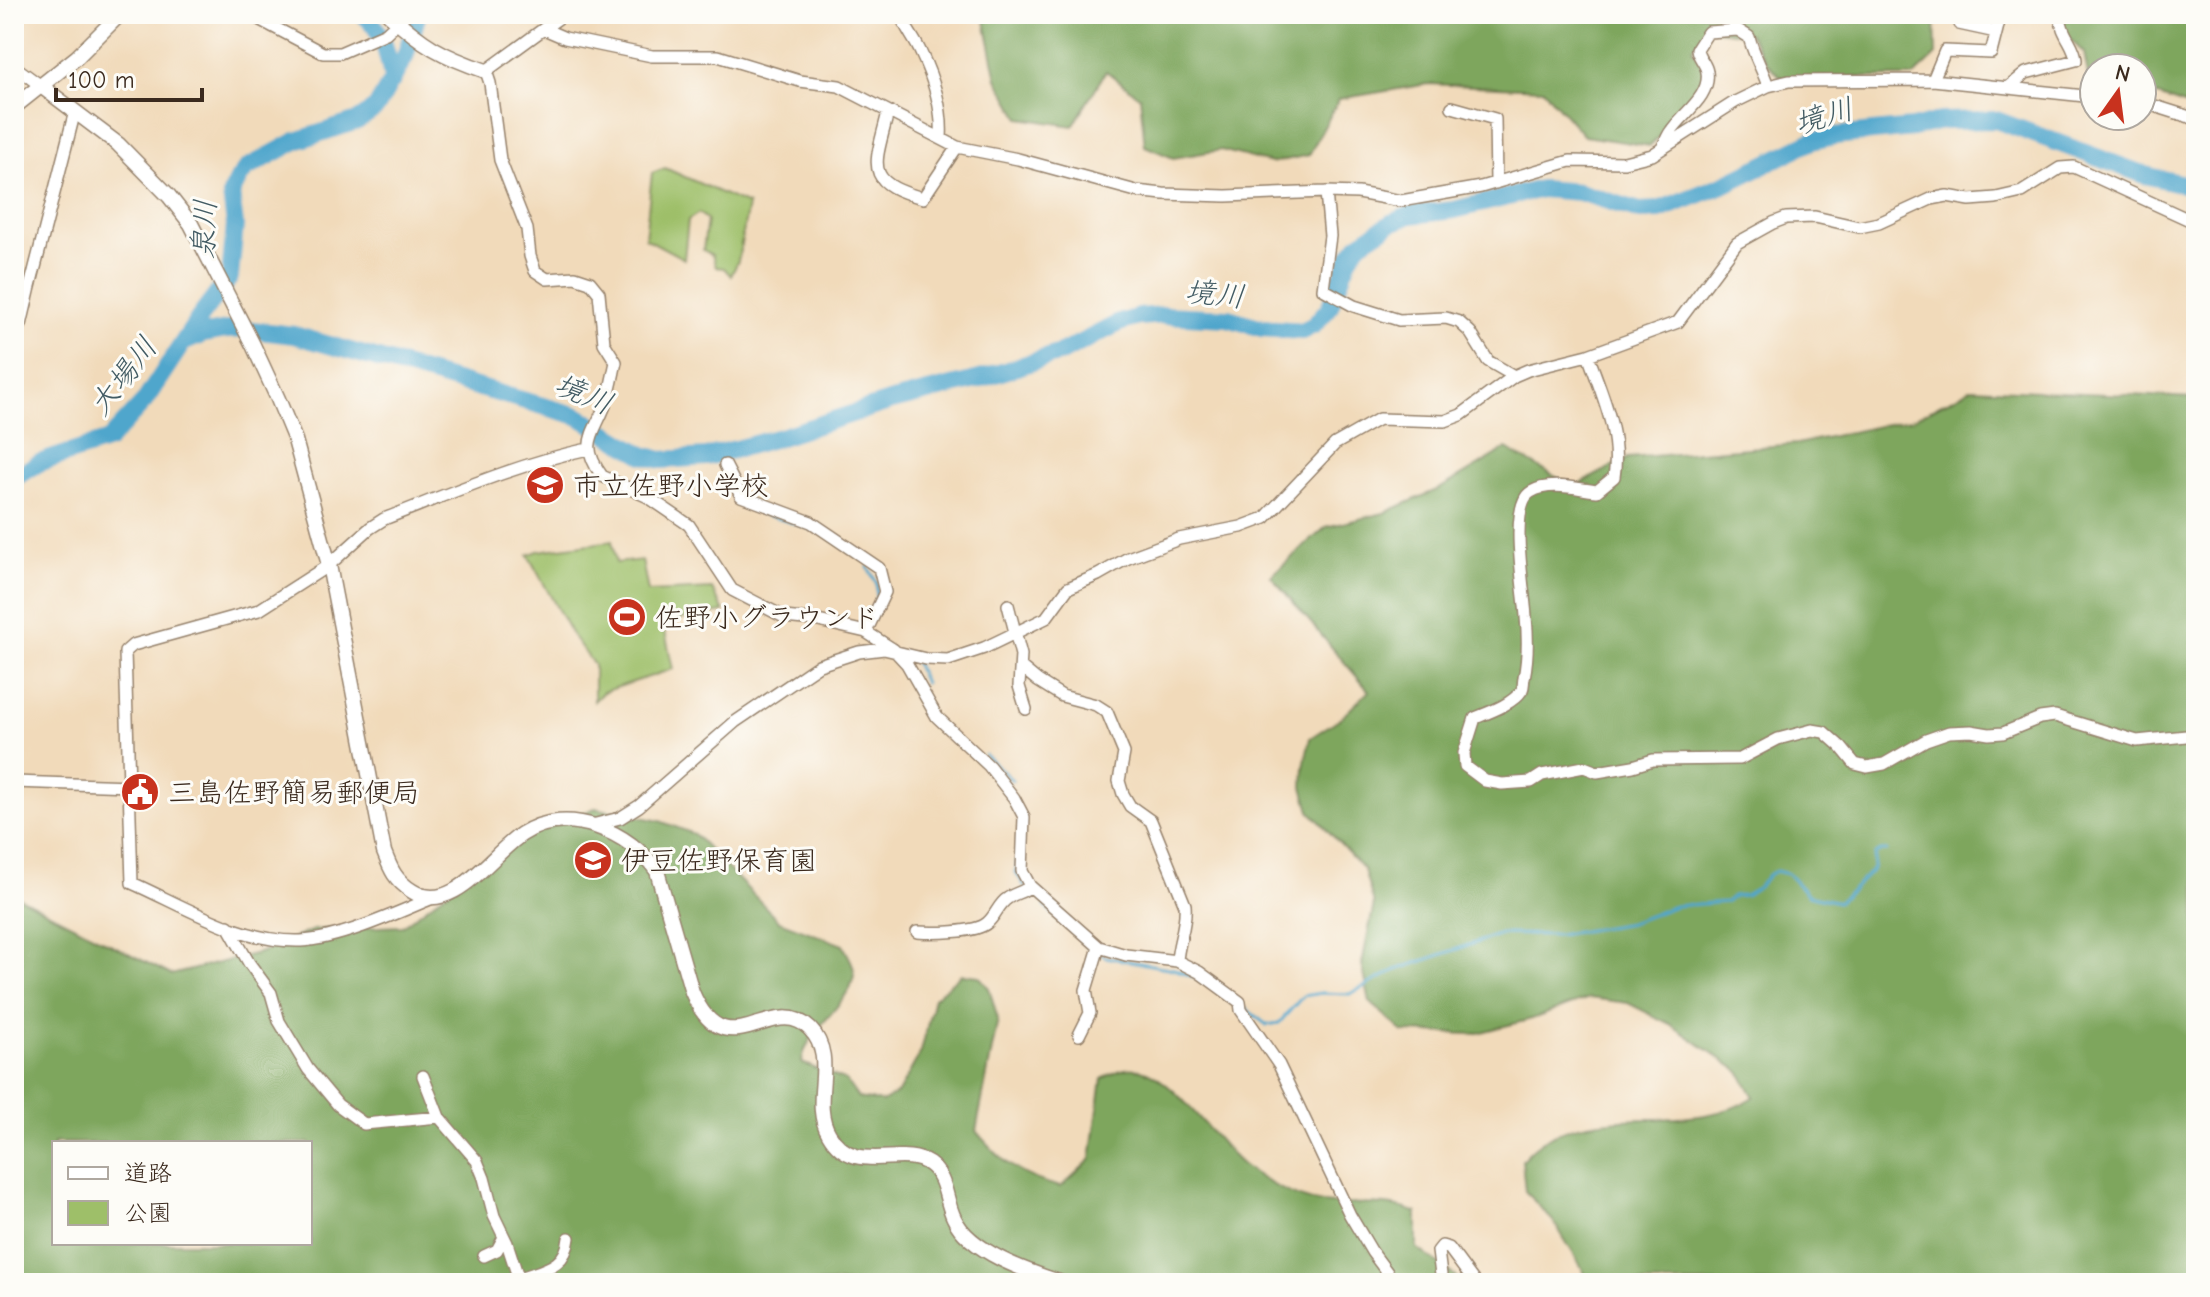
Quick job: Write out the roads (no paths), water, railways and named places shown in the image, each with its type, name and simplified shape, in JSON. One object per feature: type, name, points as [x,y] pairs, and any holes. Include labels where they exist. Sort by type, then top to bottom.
[{"type":"street","points":[[14,107],[77,57],[120,14]]},
{"type":"street","points":[[249,14],[323,53],[340,53],[368,42],[397,23],[420,42],[451,59],[486,71]]},
{"type":"street","points":[[486,71],[564,14]]},
{"type":"street","points":[[900,14],[921,52],[937,94],[943,120],[941,138]]},
{"type":"street","points":[[1960,14],[1959,24],[1996,32]]},
{"type":"street","points":[[1933,80],[1945,51],[1991,53],[2001,14]]},
{"type":"street","points":[[2010,86],[2026,73],[2076,60],[2075,51],[2064,35],[2060,14]]},
{"type":"street","points":[[544,29],[565,38],[652,56],[718,56],[800,81],[839,86],[957,147],[1018,159],[1136,191],[1226,196],[1326,192],[1358,193],[1401,201],[1496,183],[1570,161],[1624,162],[1652,155],[1735,102],[1768,86],[1808,80],[1933,80],[2010,86],[2078,97]]},
{"type":"street","points":[[1661,149],[1707,83],[1707,68],[1697,49],[1708,32],[1738,30],[1749,37],[1755,60],[1761,65],[1768,86]]},
{"type":"street","points":[[14,66],[118,144],[152,176],[191,224],[253,345],[295,440],[329,565],[384,852],[394,877],[417,894],[430,899]]},
{"type":"street","points":[[486,71],[500,160],[527,229],[535,271],[547,279],[575,277],[590,282],[599,293],[604,343],[616,362],[588,444],[602,476],[648,497],[689,525],[732,590],[784,617],[814,620],[866,632],[894,650],[907,664],[937,717],[989,766],[1014,798],[1024,817],[1022,871],[1028,888],[1098,950],[1177,961],[1199,972],[1240,1006],[1279,1065],[1350,1215],[1395,1283]]},
{"type":"street","points":[[1452,107],[1495,119],[1496,183]]},
{"type":"street","points":[[2158,107],[2196,119]]},
{"type":"street","points":[[21,325],[75,111]]},
{"type":"street","points":[[888,112],[877,161],[878,173],[885,184],[923,198],[957,147]]},
{"type":"street","points":[[592,825],[620,818],[639,806],[735,722],[819,665],[859,652],[894,650],[926,659],[948,660],[984,648],[1046,618],[1068,588],[1128,558],[1179,539],[1241,527],[1265,518],[1335,444],[1379,419],[1445,421],[1461,415],[1514,376],[1528,370],[1588,355],[1678,322],[1737,243],[1754,231],[1786,218],[1815,217],[1859,227],[1879,223],[1931,199],[1947,196],[1970,200],[1996,198],[2022,192],[2060,168],[2074,167],[2196,223]]},
{"type":"street","points":[[1326,192],[1330,236],[1323,289],[1354,306],[1399,320],[1446,318],[1459,322],[1470,332],[1488,361],[1514,376]]},
{"type":"street","points":[[14,292],[30,287]]},
{"type":"street","points":[[1588,355],[1614,429],[1618,458],[1614,477],[1597,491],[1560,486],[1531,491],[1525,498],[1518,521],[1527,619],[1527,663],[1522,690],[1500,707],[1475,718],[1464,753],[1465,766],[1472,774],[1485,781],[1502,784],[1531,782],[1542,775],[1584,767],[1597,772],[1653,760],[1740,759],[1778,739],[1812,730],[1824,732],[1855,764],[1867,767],[1884,764],[1926,740],[1949,732],[2003,733],[2040,718],[2055,716],[2137,741],[2196,735]]},
{"type":"street","points":[[588,444],[532,462],[384,519],[329,565],[259,610],[133,645],[125,652],[132,883],[228,926],[262,937],[302,941],[376,921],[430,899],[455,893],[524,832],[559,822],[608,829],[631,842],[657,871],[692,992],[699,1010],[710,1022],[724,1029],[741,1030],[787,1019],[810,1029],[825,1059],[821,1104],[823,1120],[840,1148],[868,1158],[914,1158],[926,1162],[936,1170],[943,1183],[954,1220],[962,1231],[994,1256],[1062,1283]]},
{"type":"street","points":[[725,465],[741,496],[811,522],[879,568],[885,580],[885,592],[866,632]]},
{"type":"street","points":[[1008,605],[1021,655],[1019,686],[1026,709]]},
{"type":"street","points":[[1021,667],[1062,696],[1096,705],[1107,712],[1124,753],[1119,781],[1123,794],[1130,806],[1151,821],[1185,905],[1186,915],[1179,937],[1177,961]]},
{"type":"street","points":[[14,782],[130,786]]},
{"type":"street","points":[[917,932],[939,933],[980,927],[1009,897],[1028,888]]},
{"type":"street","points":[[228,926],[271,993],[279,1021],[293,1047],[338,1105],[364,1124],[439,1117]]},
{"type":"street","points":[[1079,1035],[1090,1013],[1086,990],[1098,950]]},
{"type":"street","points":[[423,1076],[439,1117],[477,1161],[519,1281],[562,1261],[568,1251],[569,1238]]},
{"type":"street","points":[[484,1256],[497,1250],[504,1237]]},
{"type":"street","points":[[1442,1283],[1438,1251],[1442,1246],[1449,1248],[1475,1283]]},
{"type":"waterway","name":"泉川","points":[[363,14],[381,37],[393,80]]},
{"type":"waterway","name":"泉川","points":[[14,478],[39,463],[109,440],[144,402],[230,277],[235,225],[231,194],[239,178],[247,168],[296,141],[357,121],[376,108],[405,57],[418,14]]},
{"type":"waterway","name":"境川","points":[[185,342],[204,334],[227,330],[294,335],[578,416],[643,455],[662,460],[706,457],[892,401],[980,379],[1063,352],[1119,323],[1139,317],[1228,318],[1262,328],[1302,331],[1314,325],[1329,308],[1350,256],[1360,243],[1391,223],[1410,215],[1454,210],[1541,189],[1579,192],[1640,211],[1659,210],[1723,185],[1812,141],[1912,128],[1941,121],[1996,120],[2145,175],[2196,187]]},
{"type":"waterway","points":[[729,485],[735,496],[754,510],[812,529]]},
{"type":"waterway","points":[[868,567],[877,584],[876,601]]},
{"type":"waterway","points":[[864,622],[872,607]]},
{"type":"waterway","points":[[915,662],[924,683]]},
{"type":"waterway","points":[[985,755],[1012,780]]},
{"type":"waterway","points":[[1246,1009],[1267,1025],[1279,1023],[1303,996],[1350,994],[1396,970],[1501,934],[1559,935],[1630,923],[1675,906],[1726,902],[1733,896],[1745,895],[1759,887],[1768,875],[1776,871],[1788,874],[1808,895],[1838,902],[1871,871],[1875,854],[1887,851]]},
{"type":"waterway","points":[[1017,861],[1016,872],[1025,887]]},
{"type":"waterway","points":[[1045,906],[1088,947],[1106,957],[1174,969],[1199,979]]},
{"type":"place","name":"市立佐野小学校","points":[[545,485]]},
{"type":"place","name":"佐野小グラウンド","points":[[627,617]]},
{"type":"place","name":"三島佐野簡易郵便局","points":[[140,792]]},
{"type":"place","name":"伊豆佐野保育園","points":[[593,860]]},
{"type":"water label","name":"大場川","points":[[123,376]]}]
